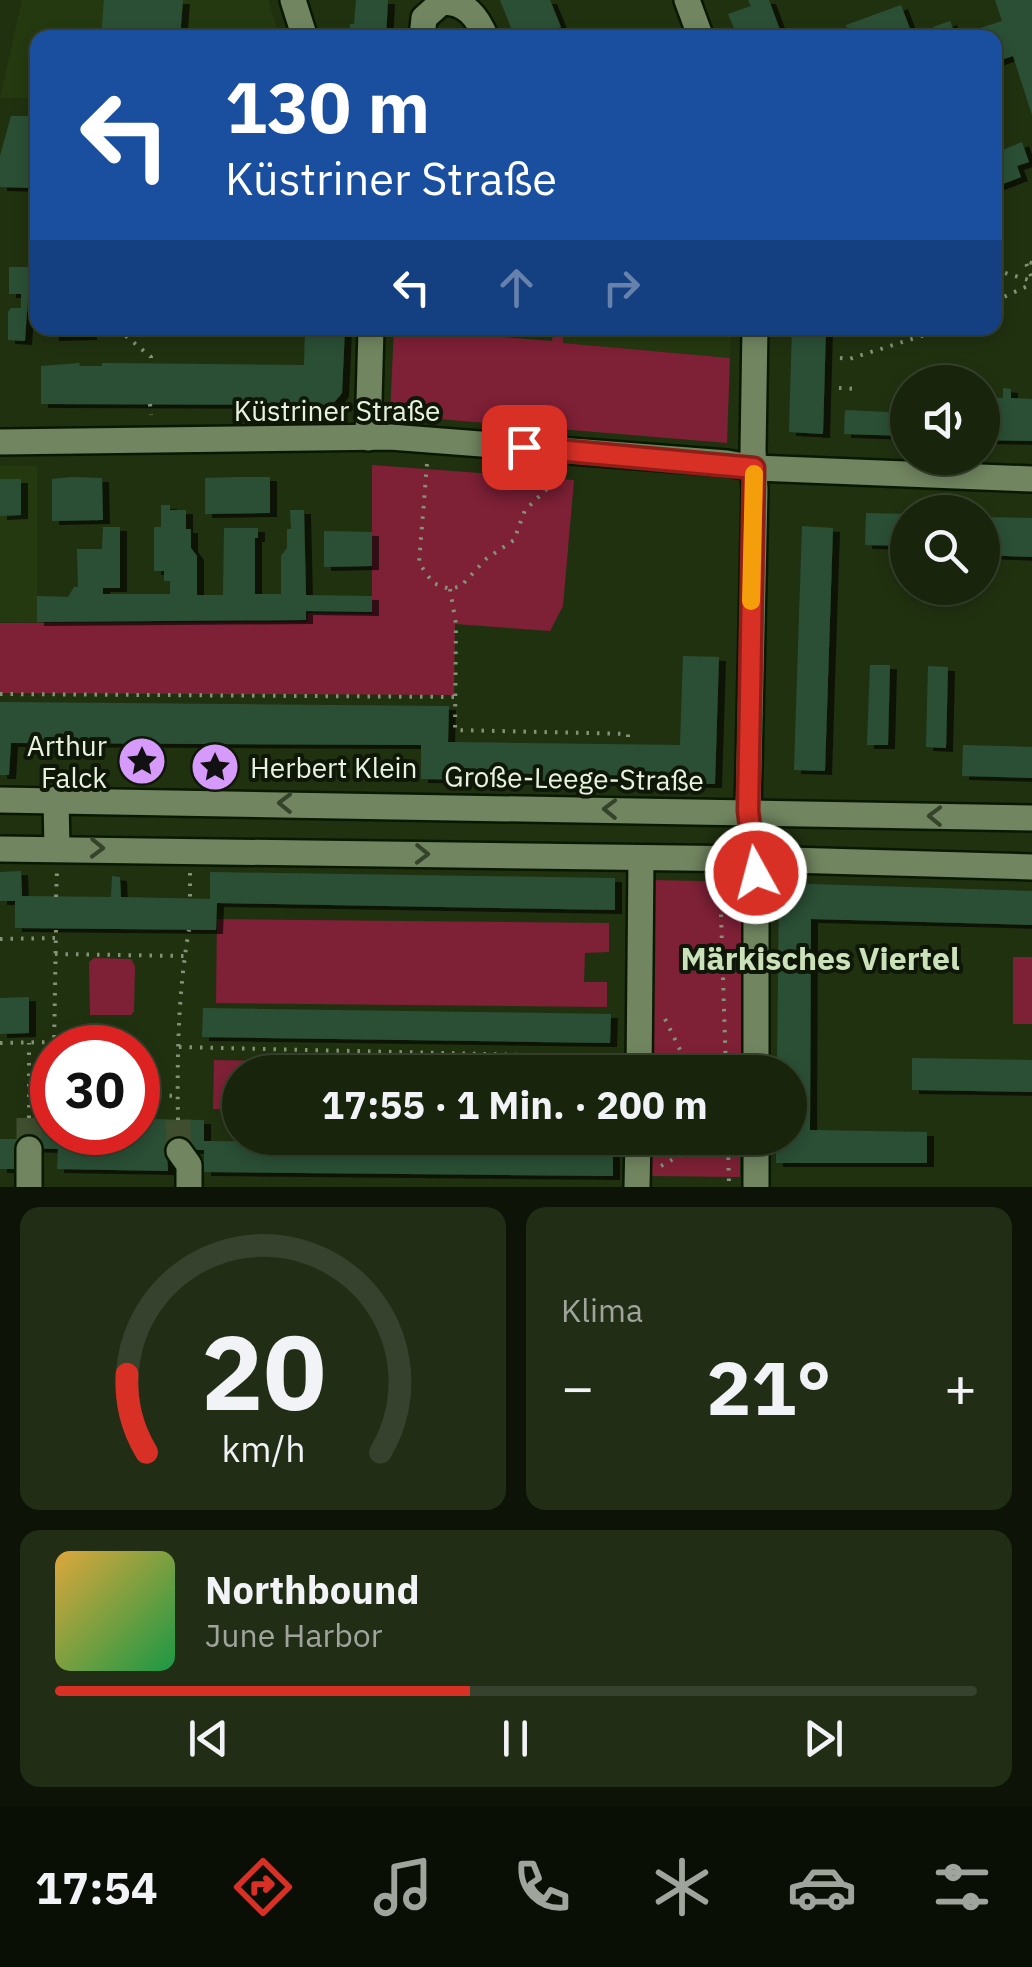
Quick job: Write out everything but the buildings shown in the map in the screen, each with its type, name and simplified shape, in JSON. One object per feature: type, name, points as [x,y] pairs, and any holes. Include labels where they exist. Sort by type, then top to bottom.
[{"type":"street","points":[[293,0],[302,30]]},
{"type":"street","points":[[687,0],[698,30]]},
{"type":"street","points":[[423,30],[424,18],[433,7],[442,2],[457,2],[472,13],[482,30]]},
{"type":"street","points":[[368,438],[371,335]]},
{"type":"street","points":[[755,335],[748,811],[756,859],[756,1055]]},
{"type":"street","name":"Küstriner Straße","points":[[0,442],[430,439],[754,468],[1032,479]]},
{"type":"street","points":[[56,799],[57,854]]},
{"type":"street","name":"Große-Leege-Straße","points":[[0,800],[1032,818]]},
{"type":"street","points":[[0,848],[57,854],[756,859],[1032,867]]},
{"type":"street","points":[[631,1055],[641,858]]},
{"type":"street","points":[[29,1149],[29,1187]]},
{"type":"street","points":[[179,1151],[189,1165],[189,1187]]},
{"type":"street","points":[[637,1180],[638,1155]]},
{"type":"street","points":[[756,1155],[756,1187]]},
{"type":"path","points":[[1032,263],[1026,261],[1032,281]]},
{"type":"path","points":[[1002,272],[1032,281]]},
{"type":"path","points":[[1002,298],[1032,281]]},
{"type":"path","points":[[125,335],[151,357],[151,363]]},
{"type":"path","points":[[840,358],[848,359],[925,335]]},
{"type":"path","points":[[839,388],[859,389]]},
{"type":"path","points":[[150,404],[152,420]]},
{"type":"path","points":[[430,439],[419,562],[433,583],[450,589],[461,586],[486,559],[514,540],[526,510],[551,485],[555,450]]},
{"type":"path","points":[[450,589],[456,624],[456,730],[628,734],[628,744]]},
{"type":"path","points":[[0,694],[456,697]]},
{"type":"path","points":[[56,897],[57,854]]},
{"type":"path","points":[[190,864],[190,898]]},
{"type":"path","points":[[719,873],[725,1055]]},
{"type":"path","points":[[54,1025],[56,928]]},
{"type":"path","points":[[178,1120],[184,956],[189,930]]},
{"type":"path","points":[[0,939],[56,938]]},
{"type":"path","points":[[56,954],[184,956]]},
{"type":"path","points":[[662,1013],[683,1055]]},
{"type":"path","points":[[0,1044],[29,1043],[29,1118]]},
{"type":"path","points":[[179,1047],[379,1055]]},
{"type":"path","points":[[160,1096],[178,1096]]},
{"type":"path","points":[[637,1180],[681,1155]]},
{"type":"path","points":[[728,1155],[730,1183]]},
{"type":"shaded area","points":[[22,0],[268,0],[278,30],[30,30],[30,98],[0,98]]},
{"type":"shaded area","points":[[394,335],[479,335],[552,341],[553,335],[563,335],[563,343],[730,358],[727,443],[390,415]]},
{"type":"shaded area","points":[[563,335],[731,335],[730,358],[562,343]]},
{"type":"shaded area","points":[[372,465],[574,480],[563,606],[550,631],[455,624],[454,695],[0,693],[0,623],[307,622],[308,613],[372,614]]},
{"type":"shaded area","points":[[0,466],[37,466],[37,622],[0,622]]},
{"type":"shaded area","points":[[654,880],[743,882],[741,1055],[652,1055]]},
{"type":"shaded area","points":[[217,919],[609,923],[609,952],[585,953],[584,982],[607,982],[607,1007],[216,1003]]},
{"type":"shaded area","points":[[1013,957],[1032,957],[1032,1024],[1013,1024]]},
{"type":"shaded area","points":[[94,958],[131,959],[135,966],[131,1015],[90,1015],[89,962]]},
{"type":"shaded area","points":[[214,1060],[222,1060],[222,1109],[213,1109]]},
{"type":"shaded area","points":[[652,1155],[740,1155],[740,1177],[651,1176]]},
{"type":"tunnel","points":[[29,1118],[29,1149]]},
{"type":"tunnel","points":[[178,1120],[179,1151]]},
{"type":"slow traffic","points":[[751,601],[754,474]]},
{"type":"place","name":"Arthur Falck","points":[[142,761]]},
{"type":"place","name":"Herbert Klein","points":[[215,767]]},
{"type":"district","name":"Märkisches Viertel","points":[[820,958]]},
{"type":"route","points":[[524,447],[754,468],[748,811],[756,873]]}]
